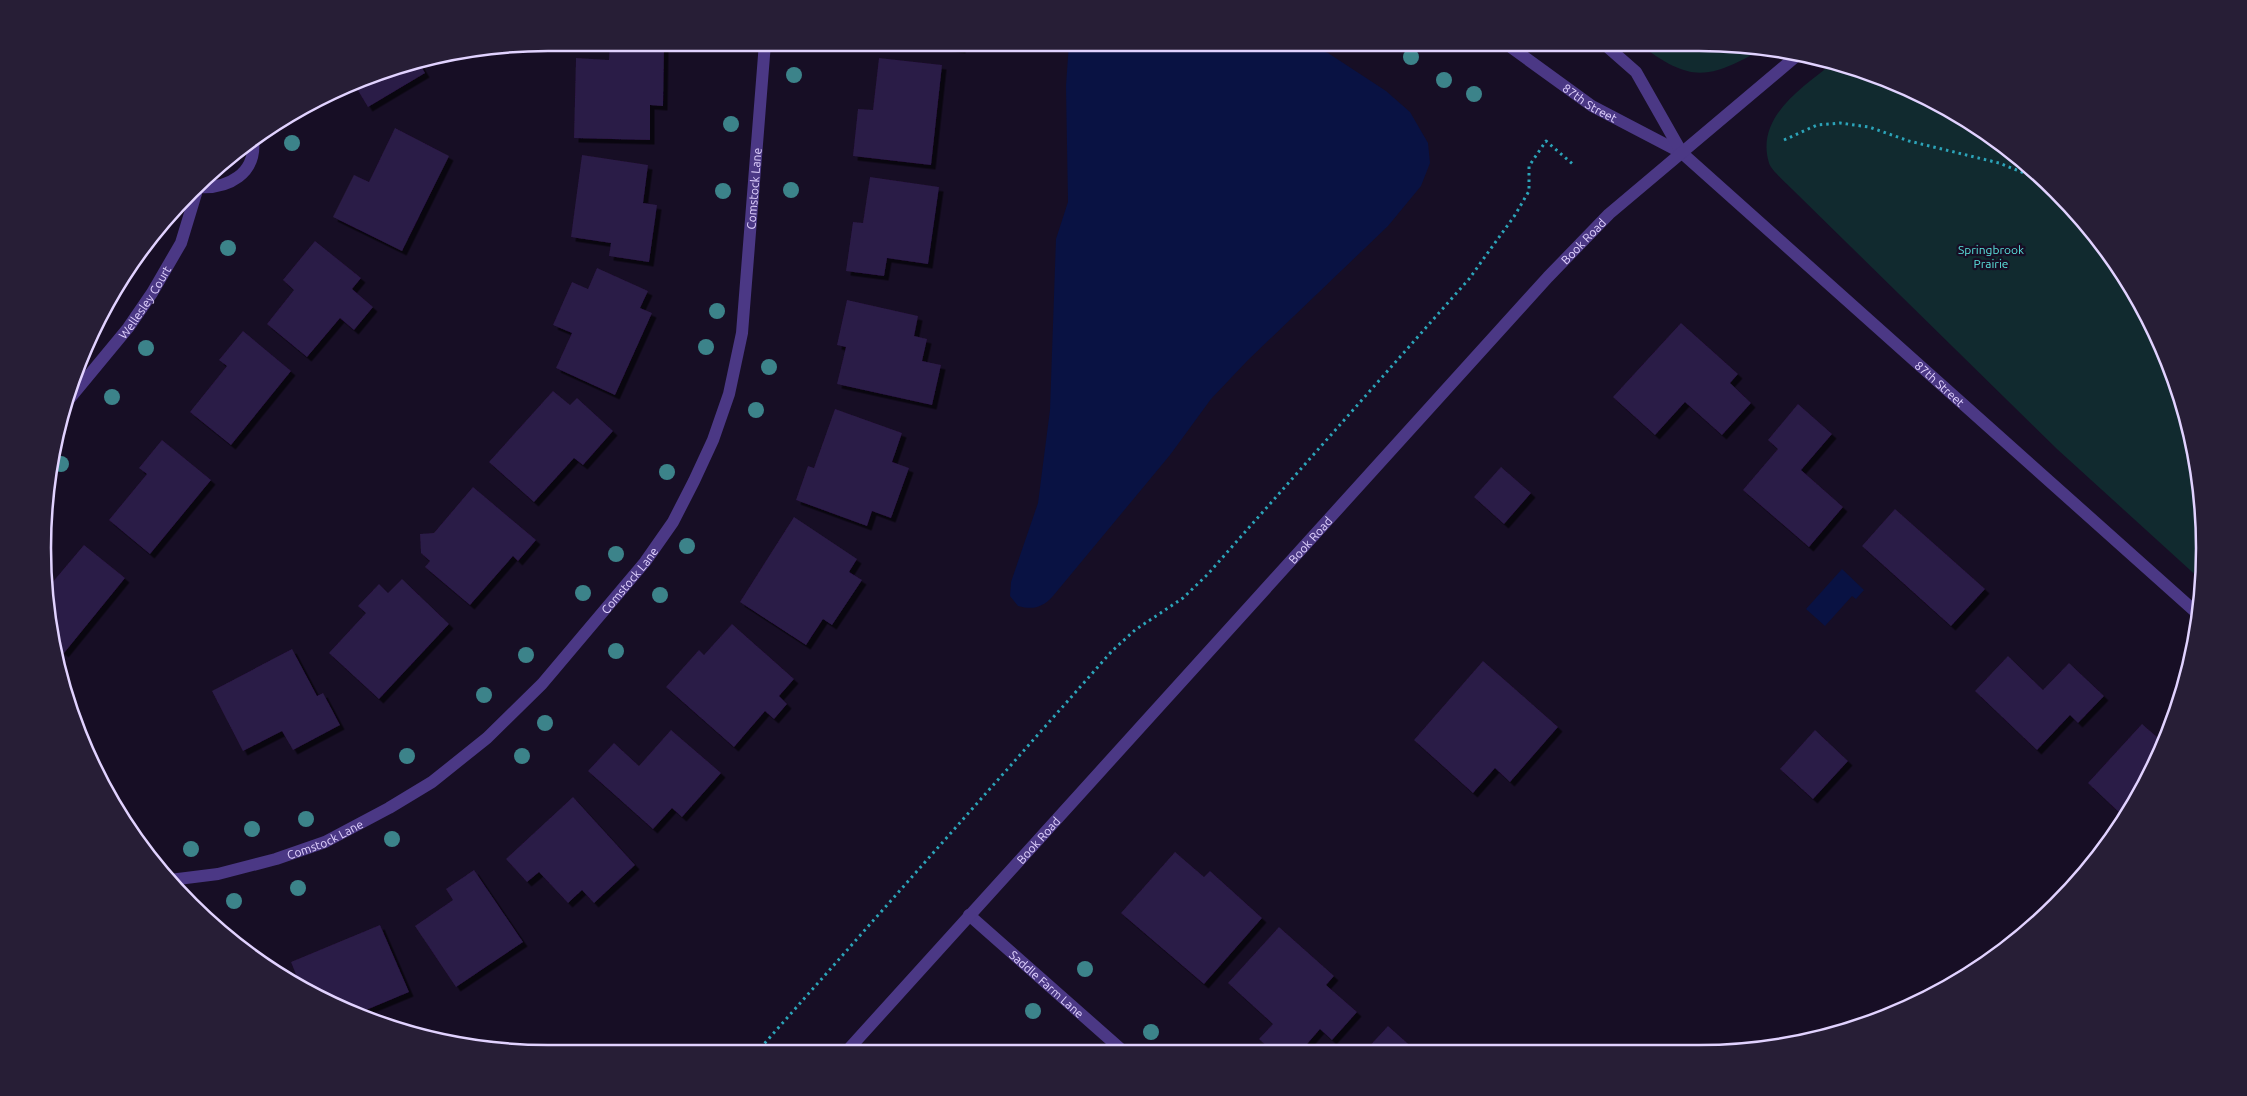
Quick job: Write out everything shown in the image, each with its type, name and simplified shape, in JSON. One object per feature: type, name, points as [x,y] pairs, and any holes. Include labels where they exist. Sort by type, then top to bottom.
[{"type":"street","name":"Comstock Lane","points":[[178,879],[218,874],[276,859],[325,842],[389,808],[432,782],[487,738],[542,684],[645,562],[673,522],[694,482],[713,440],[728,394],[742,333],[764,51]]},
{"type":"street","name":"87th Street","points":[[1516,51],[1592,106],[1682,153],[2192,609]]},
{"type":"street","name":"87th Street","points":[[1613,51],[1636,72],[1682,153]]},
{"type":"street","name":"Book Road","points":[[852,1045],[1548,277],[1610,214],[1792,60]]},
{"type":"street","name":"Wellesley Court","points":[[207,188],[214,188],[228,184],[241,175],[250,162],[254,148]]},
{"type":"street","name":"Wellesley Court","points":[[77,390],[128,328],[152,293],[181,243],[194,200]]},
{"type":"street","name":"Saddle Farm Lane","points":[[969,915],[1117,1045]]},
{"type":"path","points":[[1784,140],[1817,125],[1840,123],[1869,127],[1908,140],[1999,163],[2024,172]]},
{"type":"path","points":[[763,1045],[1112,650],[1135,630],[1183,598],[1207,575],[1424,331],[1469,279],[1515,215],[1529,190],[1529,166],[1546,141],[1575,166]]},
{"type":"green space","points":[[1649,51],[1753,54],[1727,67],[1698,73],[1671,65]]},
{"type":"green space","name":"Springbrook Prairie","points":[[1828,68],[1889,89],[1919,102],[1947,118],[1975,135],[2027,175],[2072,220],[2093,246],[2112,272],[2145,328],[2158,358],[2179,419],[2192,483],[2195,516],[2195,575],[2057,449],[1770,166],[1767,146],[1769,131],[1775,117],[1808,82]]},
{"type":"shaded area","points":[[1068,51],[1322,51],[1386,91],[1410,112],[1428,143],[1430,163],[1421,186],[1388,226],[1248,360],[1211,399],[1170,455],[1053,596],[1037,607],[1028,608],[1018,606],[1010,596],[1011,582],[1038,503],[1050,410],[1056,239],[1068,202],[1066,86]]},
{"type":"shaded area","points":[[1842,569],[1864,590],[1856,599],[1852,596],[1825,626],[1806,609]]},
{"type":"building","points":[[610,51],[664,51],[663,106],[650,105],[650,140],[574,138],[576,58],[609,60]]},
{"type":"building","points":[[879,58],[942,65],[931,165],[853,156],[858,109],[873,110]]},
{"type":"building","points":[[422,67],[425,73],[368,107],[357,89]]},
{"type":"building","points":[[395,128],[449,156],[402,251],[333,217],[354,175],[369,182]]},
{"type":"building","points":[[582,155],[648,165],[643,203],[657,205],[649,262],[609,256],[611,243],[571,237]]},
{"type":"building","points":[[870,177],[939,187],[928,264],[887,258],[884,276],[846,271],[853,222],[863,223]]},
{"type":"building","points":[[315,241],[361,278],[352,289],[373,307],[354,330],[340,318],[307,357],[267,324],[294,290],[283,280]]},
{"type":"building","points":[[597,268],[648,291],[640,308],[652,313],[615,395],[556,368],[572,333],[553,325],[572,282],[588,289]]},
{"type":"building","points":[[847,300],[918,316],[914,336],[927,339],[922,361],[941,365],[932,405],[837,384],[846,347],[837,345]]},
{"type":"building","points":[[1681,323],[1738,374],[1730,383],[1751,403],[1722,435],[1685,402],[1655,435],[1613,397]]},
{"type":"building","points":[[243,331],[291,371],[231,445],[190,412],[227,366],[219,360]]},
{"type":"building","points":[[553,391],[570,405],[577,398],[613,431],[583,465],[574,458],[534,502],[489,462]]},
{"type":"building","points":[[1798,404],[1832,434],[1801,470],[1843,507],[1809,547],[1743,490],[1778,449],[1768,440]]},
{"type":"building","points":[[835,409],[902,433],[892,462],[909,468],[891,518],[872,511],[867,526],[796,500],[808,466],[814,468]]},
{"type":"building","points":[[162,440],[211,480],[150,554],[109,520],[147,474],[139,468]]},
{"type":"building","points":[[1501,467],[1531,493],[1504,524],[1474,497]]},
{"type":"building","points":[[473,487],[536,540],[518,561],[513,556],[470,605],[425,567],[430,561],[421,553],[420,534],[434,533]]},
{"type":"building","points":[[1895,509],[1985,589],[1951,626],[1862,546]]},
{"type":"building","points":[[794,517],[857,559],[849,572],[862,580],[832,625],[823,619],[806,645],[740,602]]},
{"type":"building","points":[[84,545],[125,578],[64,653],[55,613],[52,583]]},
{"type":"building","points":[[402,579],[449,624],[379,699],[329,653],[366,613],[358,606],[379,584],[388,593]]},
{"type":"building","points":[[732,624],[794,679],[779,696],[787,704],[774,719],[765,711],[734,747],[666,687],[699,650],[704,655]]},
{"type":"building","points":[[292,649],[317,696],[323,693],[340,725],[293,750],[282,731],[243,751],[212,691]]},
{"type":"building","points":[[2008,656],[2043,690],[2069,663],[2104,696],[2078,723],[2070,715],[2037,750],[1975,691]]},
{"type":"building","points":[[1483,661],[1558,727],[1510,782],[1495,768],[1473,793],[1414,740]]},
{"type":"building","points":[[2142,724],[2158,738],[2145,768],[2119,812],[2088,783]]},
{"type":"building","points":[[671,730],[721,773],[682,817],[672,808],[653,829],[588,771],[614,743],[639,766]]},
{"type":"building","points":[[1815,730],[1848,761],[1813,799],[1780,769]]},
{"type":"building","points":[[573,797],[635,865],[594,903],[582,890],[568,903],[539,872],[527,882],[506,859]]},
{"type":"building","points":[[1175,852],[1204,877],[1210,871],[1262,918],[1204,984],[1121,913]]},
{"type":"building","points":[[474,870],[523,942],[456,987],[415,926],[453,900],[446,889]]},
{"type":"building","points":[[380,925],[409,992],[366,1010],[328,994],[297,976],[291,962]]},
{"type":"building","points":[[1279,927],[1334,976],[1326,985],[1357,1012],[1332,1040],[1320,1029],[1306,1045],[1266,1045],[1259,1039],[1273,1024],[1228,983]]},
{"type":"building","points":[[1388,1026],[1409,1045],[1371,1045]]}]
